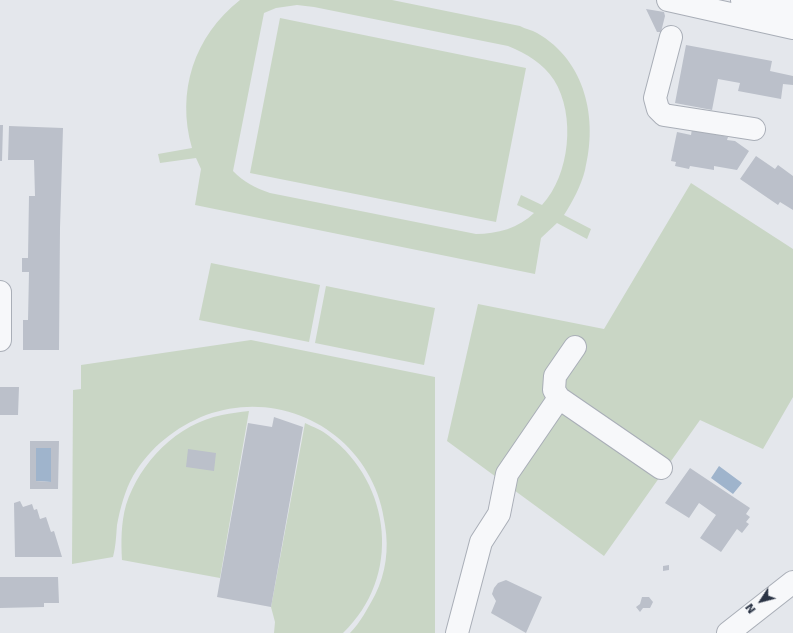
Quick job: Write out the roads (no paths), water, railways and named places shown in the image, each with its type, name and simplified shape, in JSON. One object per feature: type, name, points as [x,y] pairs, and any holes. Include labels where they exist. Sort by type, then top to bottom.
[{"type":"street","points":[[670,0],[793,28]]},
{"type":"street","points":[[742,0],[793,11]]},
{"type":"street","points":[[671,37],[655,98],[658,109],[664,115],[754,129]]},
{"type":"street","points":[[0,292],[0,340]]},
{"type":"street","points":[[575,347],[555,376],[554,390],[559,398],[661,468]]},
{"type":"street","points":[[457,633],[481,542],[499,514],[507,474],[559,398]]},
{"type":"street","points":[[728,633],[793,582]]},
{"type":"water","points":[[36,448],[51,448],[51,482],[36,481]]},
{"type":"water","points":[[719,466],[742,483],[733,494],[711,478]]}]
